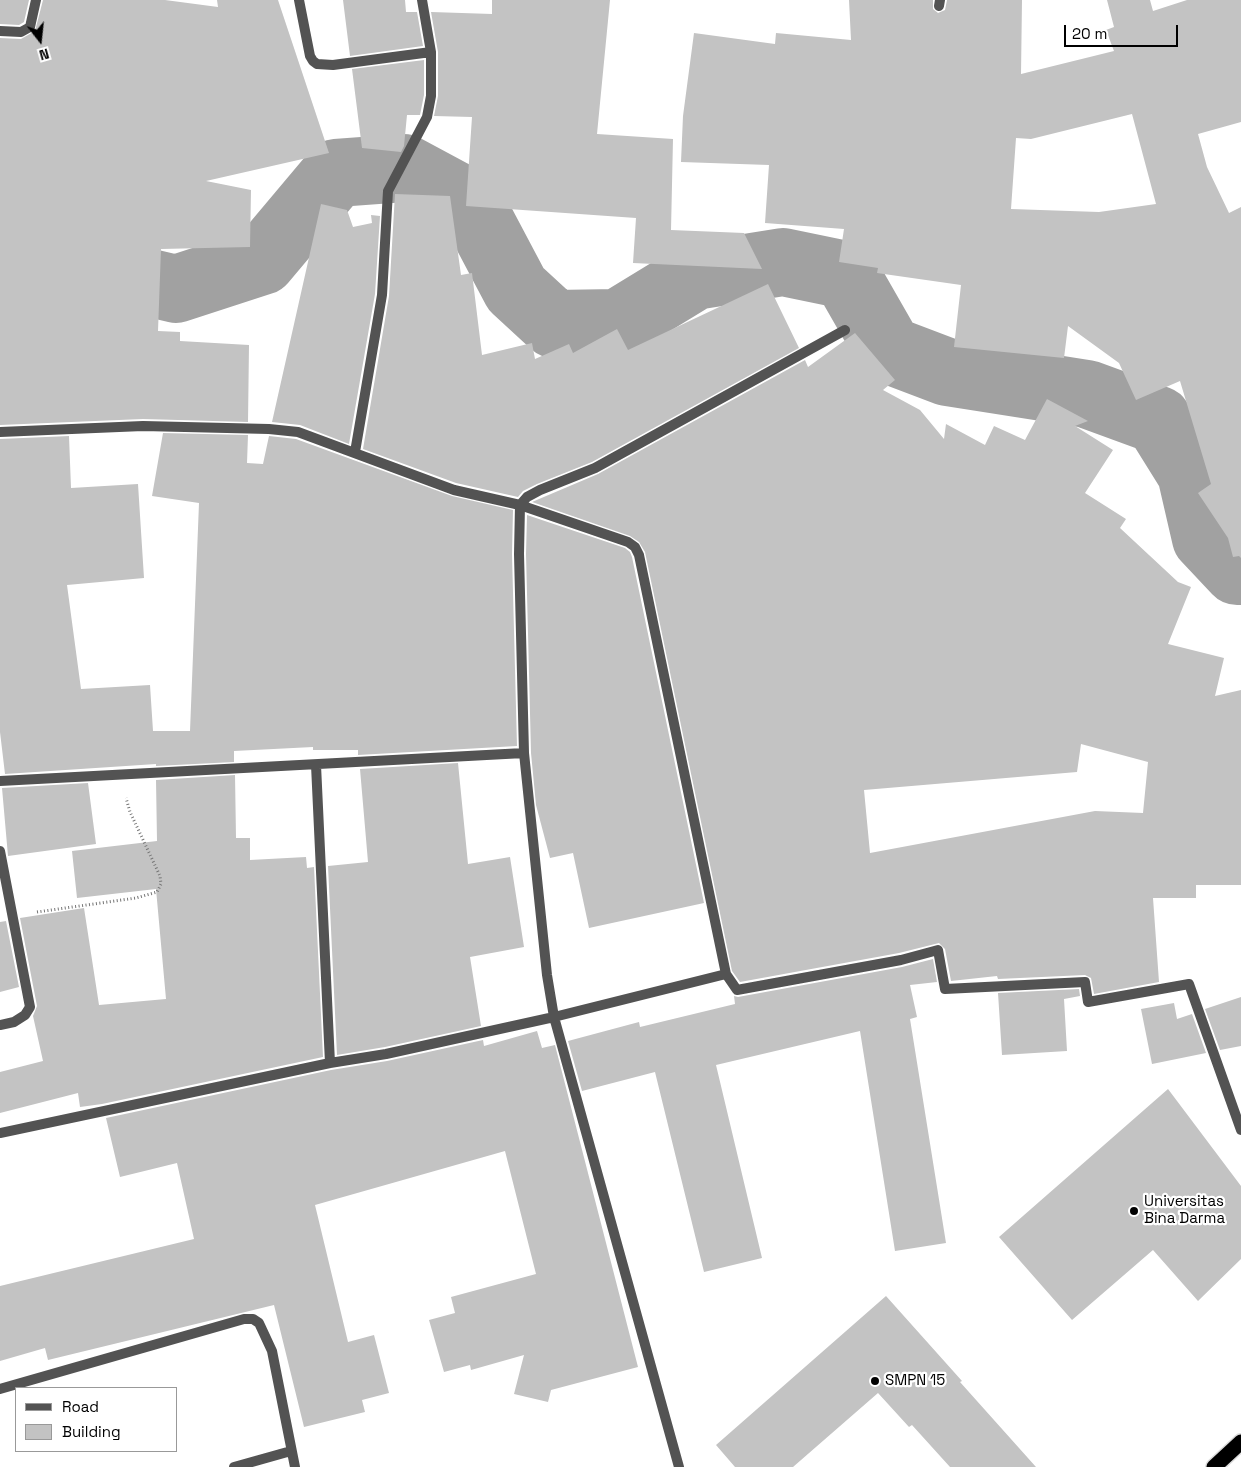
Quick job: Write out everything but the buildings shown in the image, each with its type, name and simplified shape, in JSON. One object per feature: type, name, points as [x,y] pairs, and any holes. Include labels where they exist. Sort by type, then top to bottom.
[{"type":"highway","points":[[1214,1467],[1241,1442]]},
{"type":"street","points":[[0,31],[21,32],[30,27],[36,0]]},
{"type":"street","points":[[299,0],[310,56],[313,62],[317,64],[333,66],[430,52]]},
{"type":"street","points":[[355,452],[382,295],[388,191],[427,116],[431,96],[430,52],[422,0]]},
{"type":"street","points":[[679,1467],[554,1017],[547,975],[524,752],[519,554],[520,505],[527,497],[540,490],[595,468],[845,330]]},
{"type":"street","points":[[0,432],[144,426],[269,429],[298,432],[454,490],[520,505],[628,542],[639,555],[726,974],[737,990],[901,960],[938,950],[945,989],[1085,982],[1088,1002],[1189,984],[1241,1130]]},
{"type":"street","points":[[0,781],[524,752]]},
{"type":"street","points":[[316,765],[330,1063]]},
{"type":"street","points":[[0,850],[30,1007],[25,1016],[14,1022],[0,1025]]},
{"type":"street","points":[[0,1133],[330,1063],[386,1054],[554,1017],[726,974]]},
{"type":"street","points":[[0,1389],[244,1319],[253,1319],[259,1324],[272,1351],[295,1467]]},
{"type":"street","points":[[234,1467],[291,1451]]},
{"type":"path","points":[[12,916],[136,898],[157,892],[161,884],[160,876],[130,812],[124,792],[124,775]]},
{"type":"waterway","points":[[0,250],[176,289],[262,261],[336,173],[404,168],[471,204],[516,289],[554,324],[618,323],[695,276],[783,262],[846,275],[889,350],[947,372],[1087,394],[1158,420],[1191,473],[1206,538],[1237,571],[1241,571]]},
{"type":"place","name":"Universitas Bina Darma","points":[[1134,1211]]},
{"type":"place","name":"SMPN 15","points":[[875,1381]]}]
